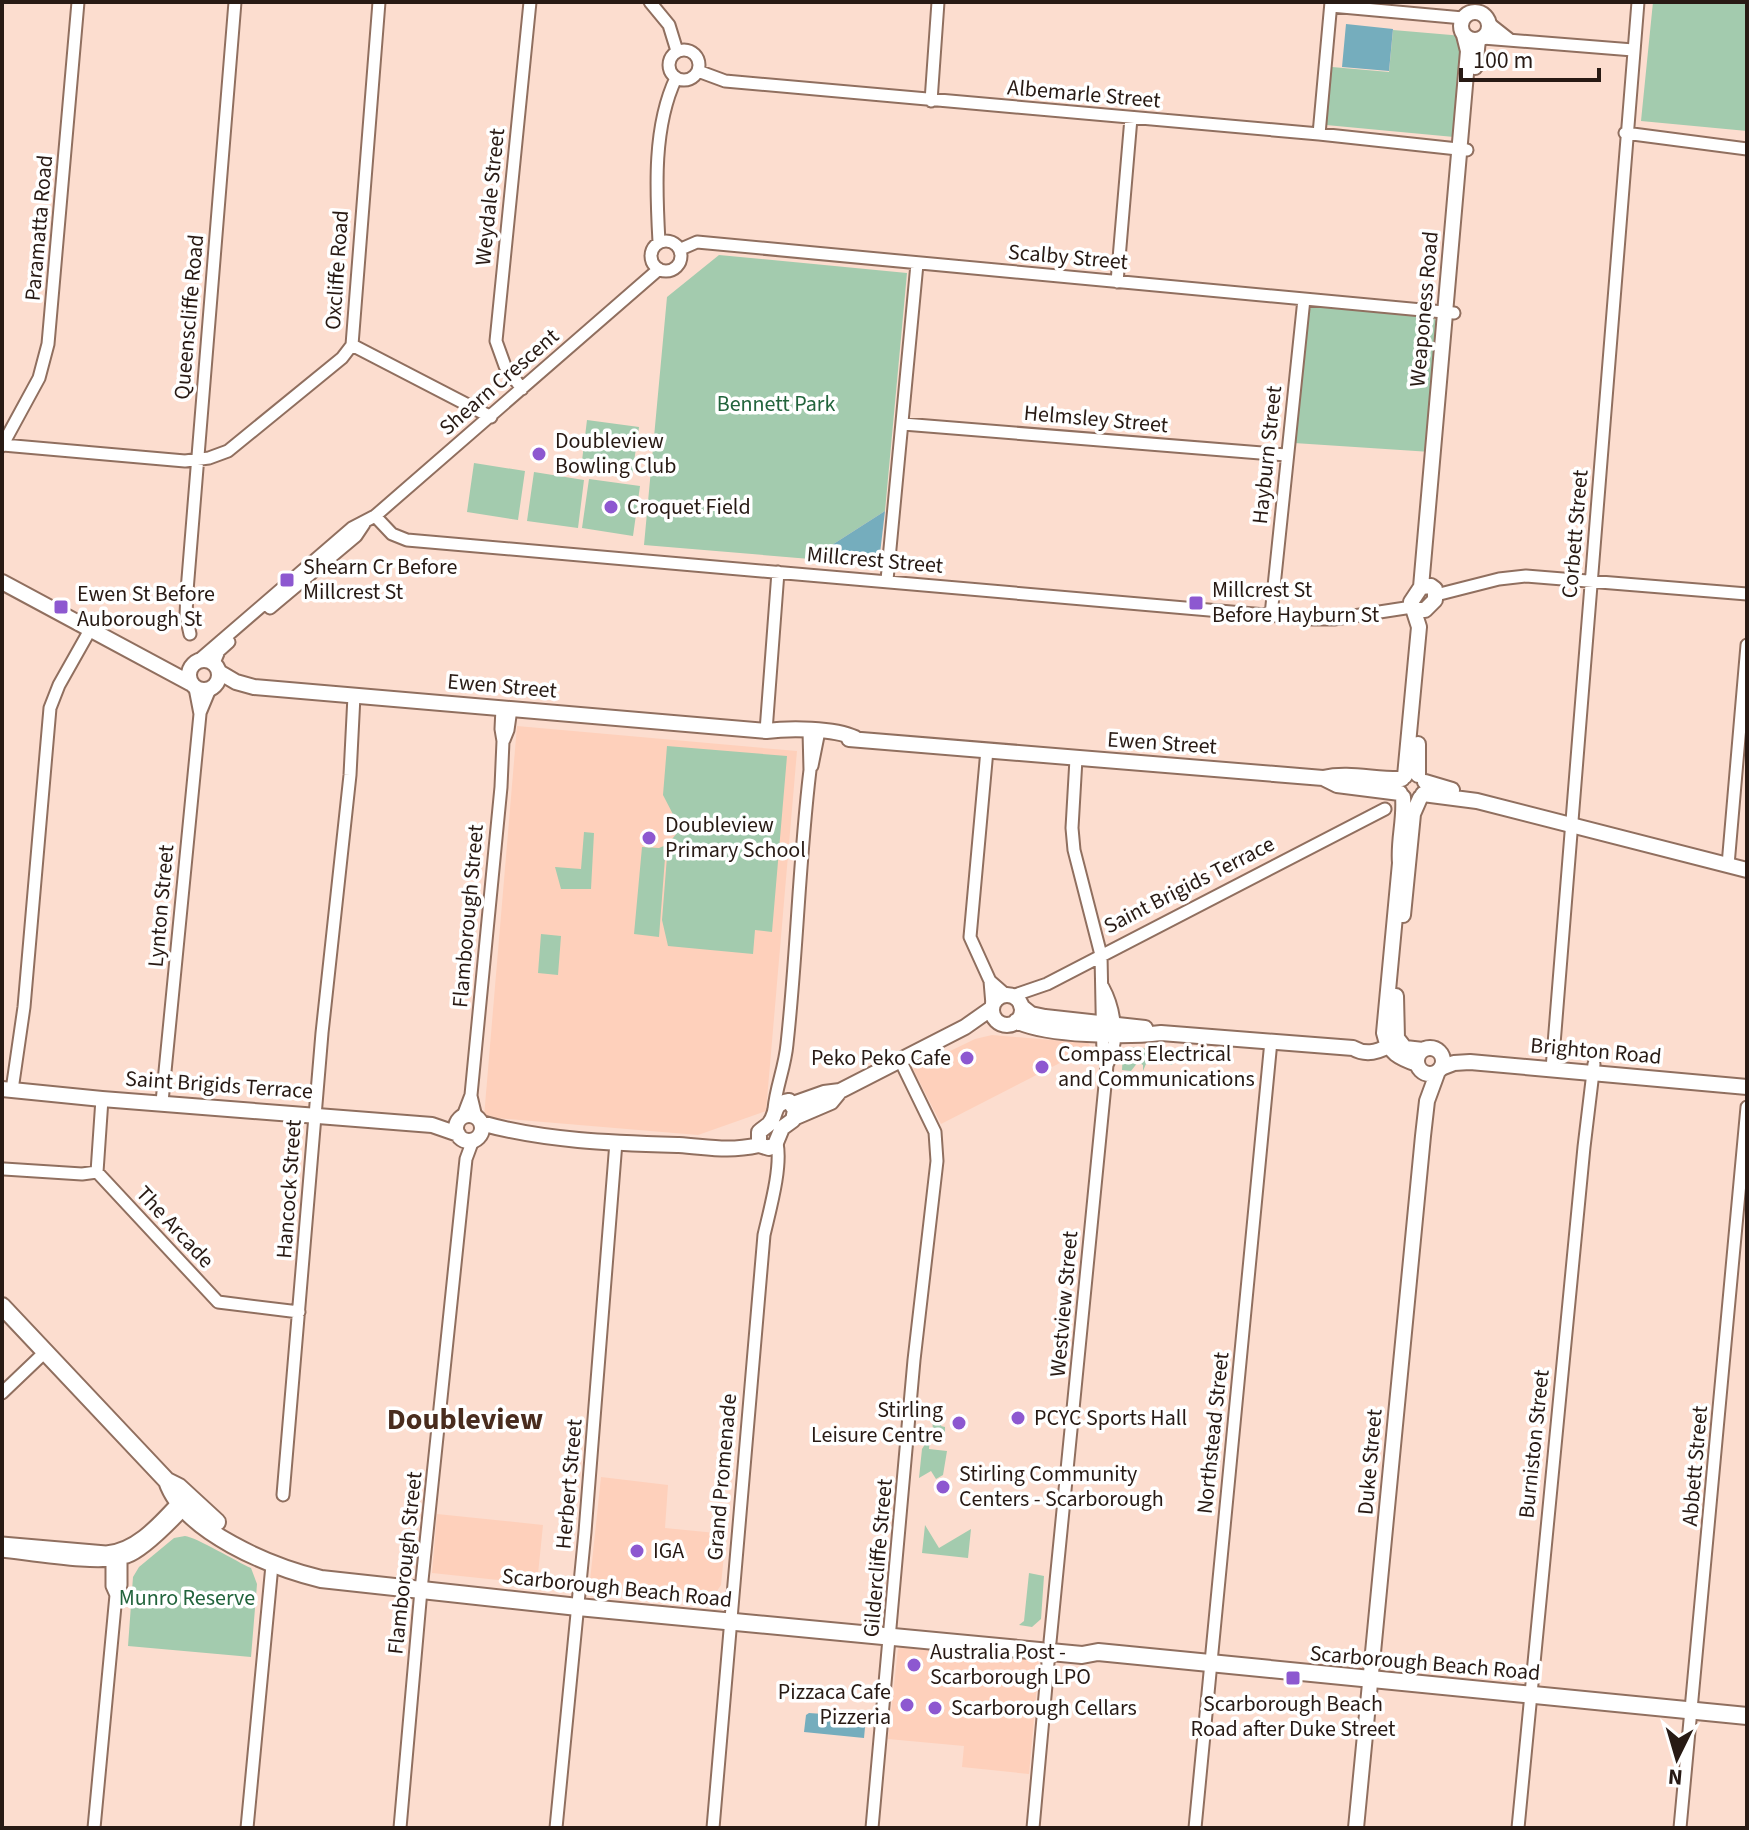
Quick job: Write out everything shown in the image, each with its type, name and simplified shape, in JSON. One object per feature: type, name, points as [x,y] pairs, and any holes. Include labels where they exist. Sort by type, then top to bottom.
[{"type":"main road","points":[[1470,25],[1475,11],[1486,14]]},
{"type":"main road","name":"Weaponess Road","points":[[1390,1041],[1399,846],[1418,752],[1422,599],[1464,149],[1470,25],[1489,30],[1486,14]]},
{"type":"main road","points":[[2,582],[168,672],[204,676]]},
{"type":"main road","name":"Ewen Street","points":[[204,676],[254,687],[354,696],[814,735],[845,733],[855,738],[1076,759],[1379,780],[1472,796],[1477,801],[1747,870]]},
{"type":"main road","points":[[1013,999],[1019,1018],[1016,1021]]},
{"type":"main road","points":[[792,1108],[782,1128],[767,1145],[757,1137],[762,1128],[770,1123],[774,1109],[782,1103],[792,1108],[831,1102],[840,1091],[965,1027],[992,1006],[995,1000],[1013,999],[1031,1014],[1110,1029]]},
{"type":"main road","points":[[992,1006],[998,1022]]},
{"type":"main road","points":[[965,1027],[1016,1021],[1033,1027],[1110,1029],[1138,1026],[1161,1033],[1353,1048],[1370,1053],[1390,1041],[1394,1054],[1421,1062],[1431,1074],[1440,1064],[1434,1049],[1421,1062]]},
{"type":"main road","name":"Duke Street","points":[[1421,1062],[1427,1101]]},
{"type":"main road","name":"Brighton Road","points":[[1440,1064],[1552,1065],[1747,1087]]},
{"type":"main road","name":"Duke Street","points":[[1356,1828],[1427,1101],[1440,1064]]},
{"type":"main road","name":"Brighton Road","points":[[1594,1069],[1747,1078]]},
{"type":"main road","name":"Saint Brigids Terrace","points":[[7,1089],[718,1150],[767,1145]]},
{"type":"main road","name":"Saint Brigids Terrace","points":[[697,1146],[710,1141],[734,1140],[762,1128]]},
{"type":"main road","name":"Scarborough Beach Road","points":[[2,1306],[167,1481],[179,1487],[185,1501],[225,1540],[272,1565],[321,1579],[1050,1647],[1083,1645],[1098,1652],[1210,1665],[1747,1716]]},
{"type":"main road","name":"Scarborough Beach Road","points":[[185,1501],[249,1543],[298,1563],[421,1586]]},
{"type":"street","name":"Paramatta Road","points":[[2,445],[39,378],[48,344],[78,2]]},
{"type":"street","name":"Queenscliffe Road","points":[[190,634],[186,616],[197,460],[235,2]]},
{"type":"street","name":"Oxcliffe Road","points":[[197,460],[228,451],[342,358],[352,345],[379,2]]},
{"type":"street","name":"Weydale Street","points":[[522,389],[505,366],[496,341],[530,2]]},
{"type":"street","points":[[650,2],[669,25],[677,51],[669,63],[669,69],[676,78],[687,80],[698,71]]},
{"type":"street","points":[[931,101],[938,2]]},
{"type":"street","name":"Corbett Street","points":[[1552,1065],[1638,2]]},
{"type":"street","points":[[1319,134],[1331,4],[1445,14],[1509,39],[1633,50]]},
{"type":"street","points":[[1486,14],[1509,39]]},
{"type":"street","name":"Albemarle Street","points":[[677,51],[685,49],[697,56],[698,71],[725,81],[1464,149]]},
{"type":"street","points":[[676,78],[666,101],[659,155],[659,242],[651,251],[652,263],[661,271],[673,271],[682,261],[681,249]]},
{"type":"street","points":[[1117,282],[1131,118]]},
{"type":"street","points":[[1625,133],[1747,149]]},
{"type":"street","name":"Scalby Street","points":[[659,242],[672,241],[681,249],[697,242],[1450,313]]},
{"type":"street","points":[[887,580],[917,264]]},
{"type":"street","name":"Shearn Crescent","points":[[204,676],[352,528],[365,524],[375,516],[659,269]]},
{"type":"street","name":"Hayburn Street","points":[[1271,615],[1304,299]]},
{"type":"street","points":[[352,345],[491,417]]},
{"type":"street","name":"Helmsley Street","points":[[903,424],[1286,455]]},
{"type":"street","points":[[2,445],[197,460]]},
{"type":"street","name":"Millcrest Street","points":[[375,516],[392,534],[407,540],[1334,619],[1379,611],[1512,577],[1591,580],[1747,594]]},
{"type":"street","points":[[766,731],[778,572]]},
{"type":"street","points":[[7,1089],[24,1007],[50,708],[59,685],[90,630]]},
{"type":"street","points":[[1728,865],[1747,645]]},
{"type":"street","name":"Lynton Street","points":[[162,1102],[204,676]]},
{"type":"street","name":"Hancock Street","points":[[283,1495],[315,1114],[350,775],[354,696]]},
{"type":"street","name":"Flamborough Street","points":[[400,1828],[421,1586],[469,1128],[503,741],[508,730],[506,709]]},
{"type":"street","points":[[774,1109],[789,1032],[810,770],[815,759],[814,735]]},
{"type":"street","points":[[987,750],[970,937],[990,981],[992,1006]]},
{"type":"street","name":"Westview Street","points":[[1033,1828],[1107,1065],[1111,1057],[1110,1029],[1101,999],[1101,955],[1074,850],[1072,828],[1076,759]]},
{"type":"street","name":"Saint Brigids Terrace","points":[[1013,999],[1385,809]]},
{"type":"street","points":[[990,981],[1013,999]]},
{"type":"street","name":"Northstead Street","points":[[1195,1828],[1271,1041]]},
{"type":"street","name":"Gildercliffe Street","points":[[872,1828],[892,1632],[914,1360],[937,1161],[935,1132],[900,1060]]},
{"type":"street","name":"Burniston Street","points":[[1518,1828],[1594,1069]]},
{"type":"street","points":[[781,1078],[792,1108]]},
{"type":"street","points":[[4,1169],[82,1174],[97,1172],[102,1099]]},
{"type":"street","name":"Abbett Street","points":[[1680,1828],[1747,1107]]},
{"type":"street","name":"Herbert Street","points":[[556,1828],[616,1142]]},
{"type":"street","name":"Grand Promenade","points":[[713,1828],[764,1235],[774,1178],[779,1168],[767,1145]]},
{"type":"street","name":"The Arcade","points":[[97,1172],[218,1302],[299,1312]]},
{"type":"street","points":[[2,1393],[45,1352]]},
{"type":"street","points":[[2,1551],[136,1553],[185,1501]]},
{"type":"street","points":[[2,1543],[117,1555]]},
{"type":"street","points":[[94,1828],[117,1555]]},
{"type":"street","points":[[247,1828],[272,1565]]},
{"type":"shaded area","points":[[517,726],[797,751],[766,1111],[698,1135],[484,1117]]},
{"type":"shaded area","points":[[992,1035],[1088,1043],[1091,1047],[941,1124],[913,1069],[975,1039]]},
{"type":"shaded area","points":[[601,1477],[668,1485],[665,1528],[726,1534],[721,1585],[713,1597],[708,1600],[589,1590]]},
{"type":"shaded area","points":[[437,1514],[543,1525],[537,1584],[432,1573]]},
{"type":"shaded area","points":[[903,1645],[1036,1659],[1039,1664],[1029,1774],[962,1767],[964,1746],[888,1739],[898,1649]]},
{"type":"green space","points":[[1653,2],[1747,2],[1747,131],[1641,121]]},
{"type":"green space","points":[[1393,30],[1463,36],[1454,137],[1326,125],[1332,67],[1389,72]]},
{"type":"green space","name":"Bennett Park","points":[[719,255],[907,273],[885,511],[810,559],[644,545],[667,297]]},
{"type":"green space","points":[[1314,304],[1431,314],[1441,328],[1431,452],[1294,443],[1302,319]]},
{"type":"green space","name":"Croquet Field","points":[[587,420],[639,427],[632,476],[581,469]]},
{"type":"green space","points":[[474,463],[525,471],[518,520],[467,512]]},
{"type":"green space","name":"Croquet Field","points":[[534,472],[584,480],[578,528],[527,521]]},
{"type":"green space","name":"Croquet Field","points":[[589,479],[640,486],[633,536],[582,528]]},
{"type":"green space","points":[[667,746],[787,756],[772,932],[755,930],[753,954],[668,946],[662,920],[668,844],[677,833],[678,824],[663,795]]},
{"type":"green space","points":[[584,832],[594,833],[591,889],[561,889],[555,867],[581,869]]},
{"type":"green space","points":[[666,845],[659,937],[634,934],[642,847],[659,848]]},
{"type":"green space","points":[[541,934],[561,936],[558,975],[538,973]]},
{"type":"green space","points":[[1128,1047],[1175,1051],[1172,1065],[1148,1059],[1143,1071],[1143,1065],[1138,1062],[1131,1071],[1122,1070],[1123,1052]]},
{"type":"green space","points":[[932,1413],[938,1414],[937,1419],[942,1420],[941,1426],[945,1427],[945,1432],[938,1432],[937,1438],[930,1437],[929,1449],[947,1451],[943,1475],[936,1479],[931,1471],[919,1478],[922,1449],[933,1432]]},
{"type":"green space","points":[[925,1525],[939,1548],[971,1529],[968,1558],[922,1553]]},
{"type":"green space","name":"Munro Reserve","points":[[185,1536],[251,1568],[257,1584],[251,1657],[128,1646],[133,1577],[139,1567],[174,1538]]},
{"type":"green space","points":[[1029,1573],[1044,1576],[1041,1619],[1032,1627],[1019,1625],[1024,1621]]},
{"type":"water","points":[[1346,24],[1393,29],[1389,71],[1342,67]]},
{"type":"water","points":[[885,511],[879,562],[810,559]]},
{"type":"water","points":[[809,1713],[866,1717],[864,1738],[804,1732]]},
{"type":"place","name":"Doubleview Bowling Club","points":[[539,454]]},
{"type":"place","name":"Croquet Field","points":[[611,507]]},
{"type":"place","name":"Shearn Cr Before Millcrest St","points":[[287,580]]},
{"type":"place","name":"Millcrest St Before Hayburn St","points":[[1196,603]]},
{"type":"place","name":"Ewen St Before Auborough St","points":[[61,607]]},
{"type":"place","name":"Doubleview Primary School","points":[[649,838]]},
{"type":"place","name":"Peko Peko Cafe","points":[[967,1058]]},
{"type":"place","name":"Compass Electrical and Communications","points":[[1042,1067]]},
{"type":"place","name":"PCYC Sports Hall","points":[[1018,1418]]},
{"type":"place","name":"Stirling Leisure Centre","points":[[959,1423]]},
{"type":"place","name":"Stirling Community Centers - Scarborough","points":[[943,1487]]},
{"type":"place","name":"IGA","points":[[637,1551]]},
{"type":"place","name":"Australia Post - Scarborough LPO","points":[[914,1665]]},
{"type":"place","name":"Scarborough Beach Road after Duke Street","points":[[1293,1678]]},
{"type":"place","name":"Pizzaca Cafe Pizzeria","points":[[907,1705]]},
{"type":"place","name":"Scarborough Cellars","points":[[935,1708]]},
{"type":"district","name":"Doubleview","points":[[465,1419]]}]
